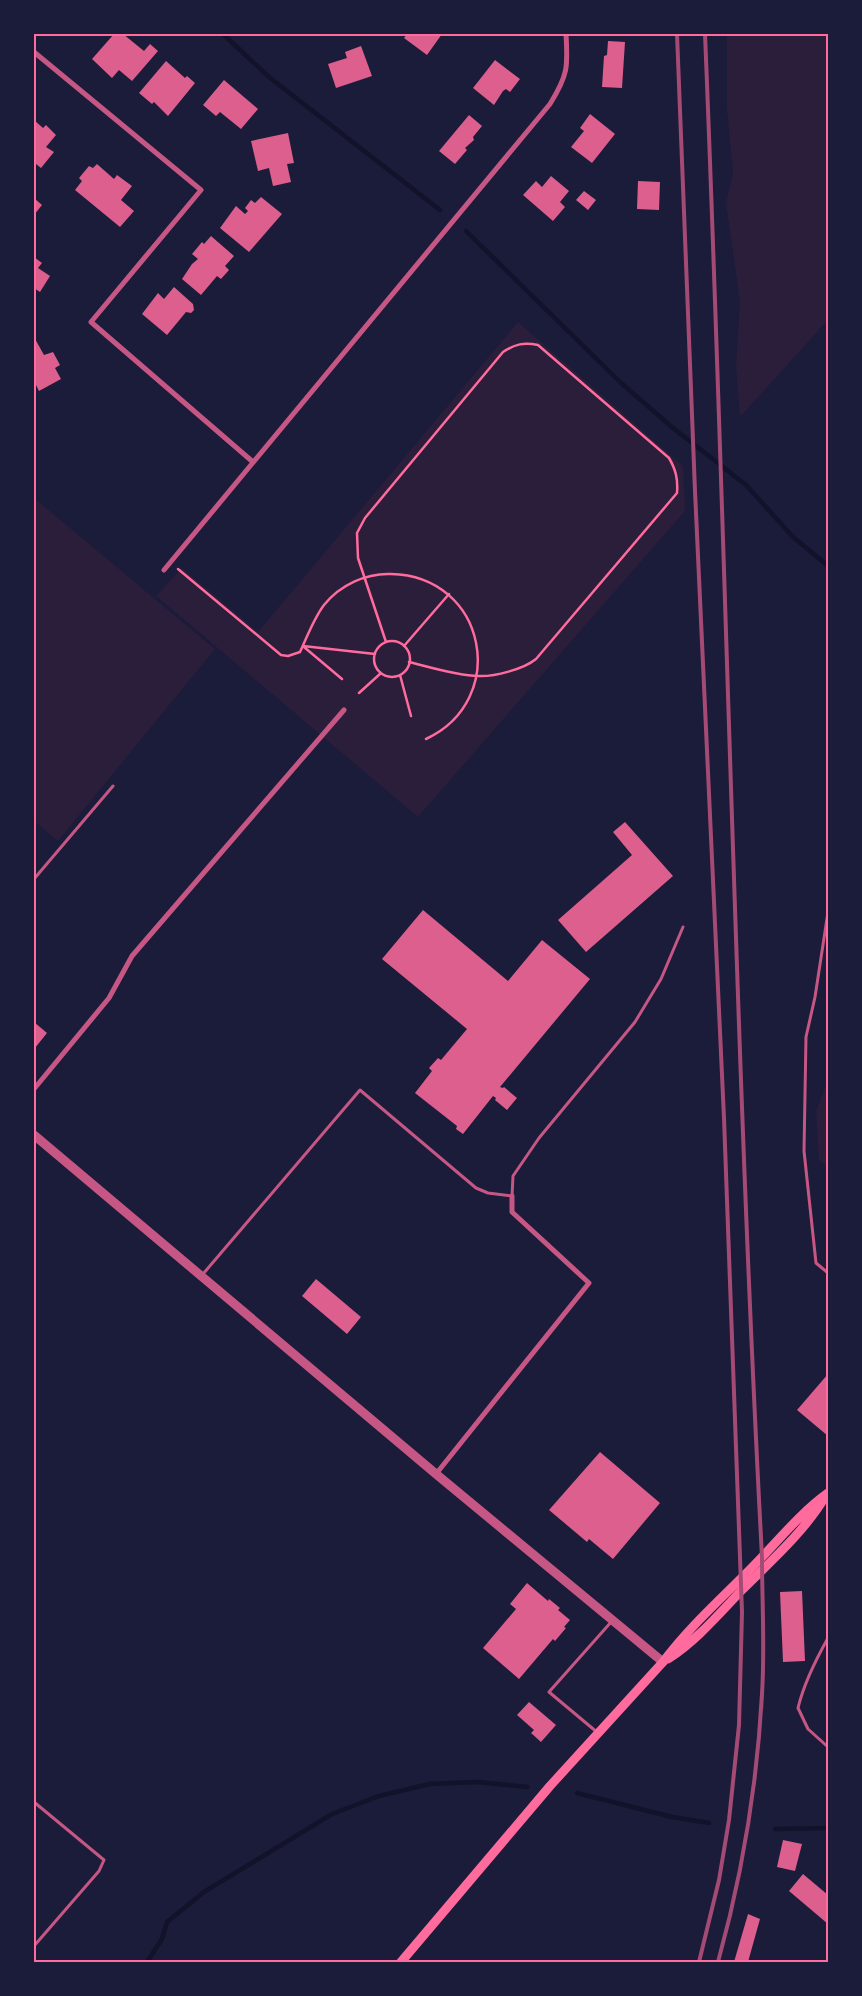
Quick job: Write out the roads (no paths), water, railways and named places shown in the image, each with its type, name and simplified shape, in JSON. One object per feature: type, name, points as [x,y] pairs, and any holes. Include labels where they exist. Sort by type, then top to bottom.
[{"type":"main road","points":[[401,1962],[550,1786],[599,1734],[663,1662],[679,1641],[808,1508],[828,1493]]},
{"type":"street","points":[[164,570],[550,104],[566,74],[568,59],[566,34]]},
{"type":"street","points":[[34,52],[201,190],[91,322],[253,462]]},
{"type":"street","points":[[34,1089],[109,998],[132,956],[344,710]]},
{"type":"street","points":[[34,1135],[436,1474],[663,1662]]},
{"type":"street","points":[[436,1474],[589,1283],[512,1212],[512,1196]]},
{"type":"lane","points":[[34,879],[113,786]]},
{"type":"lane","points":[[828,912],[815,997],[806,1038],[804,1151],[816,1263],[828,1273]]},
{"type":"lane","points":[[201,1276],[360,1090],[476,1188],[488,1193],[512,1196],[513,1176],[540,1138],[634,1022],[661,978],[683,928]]},
{"type":"lane","points":[[599,1734],[549,1692],[612,1620]]},
{"type":"lane","points":[[828,1638],[813,1666],[798,1708],[808,1729],[828,1747]]},
{"type":"lane","points":[[34,1802],[104,1860],[99,1872],[34,1946]]},
{"type":"waterway","points":[[223,34],[269,77],[440,210]]},
{"type":"waterway","points":[[466,231],[620,382],[673,428],[746,485],[793,537],[828,566]]},
{"type":"waterway","points":[[147,1962],[162,1939],[167,1922],[204,1892],[332,1814],[379,1796],[430,1784],[477,1782],[527,1787]]},
{"type":"waterway","points":[[577,1793],[672,1817],[709,1823]]},
{"type":"waterway","points":[[775,1829],[828,1828]]},
{"type":"railway","points":[[677,34],[695,491],[724,1118],[742,1612],[739,1725],[729,1820],[719,1880],[699,1962]]},
{"type":"railway","points":[[705,34],[745,1177],[762,1557],[763,1643],[760,1729],[748,1829],[735,1895],[718,1962]]}]
